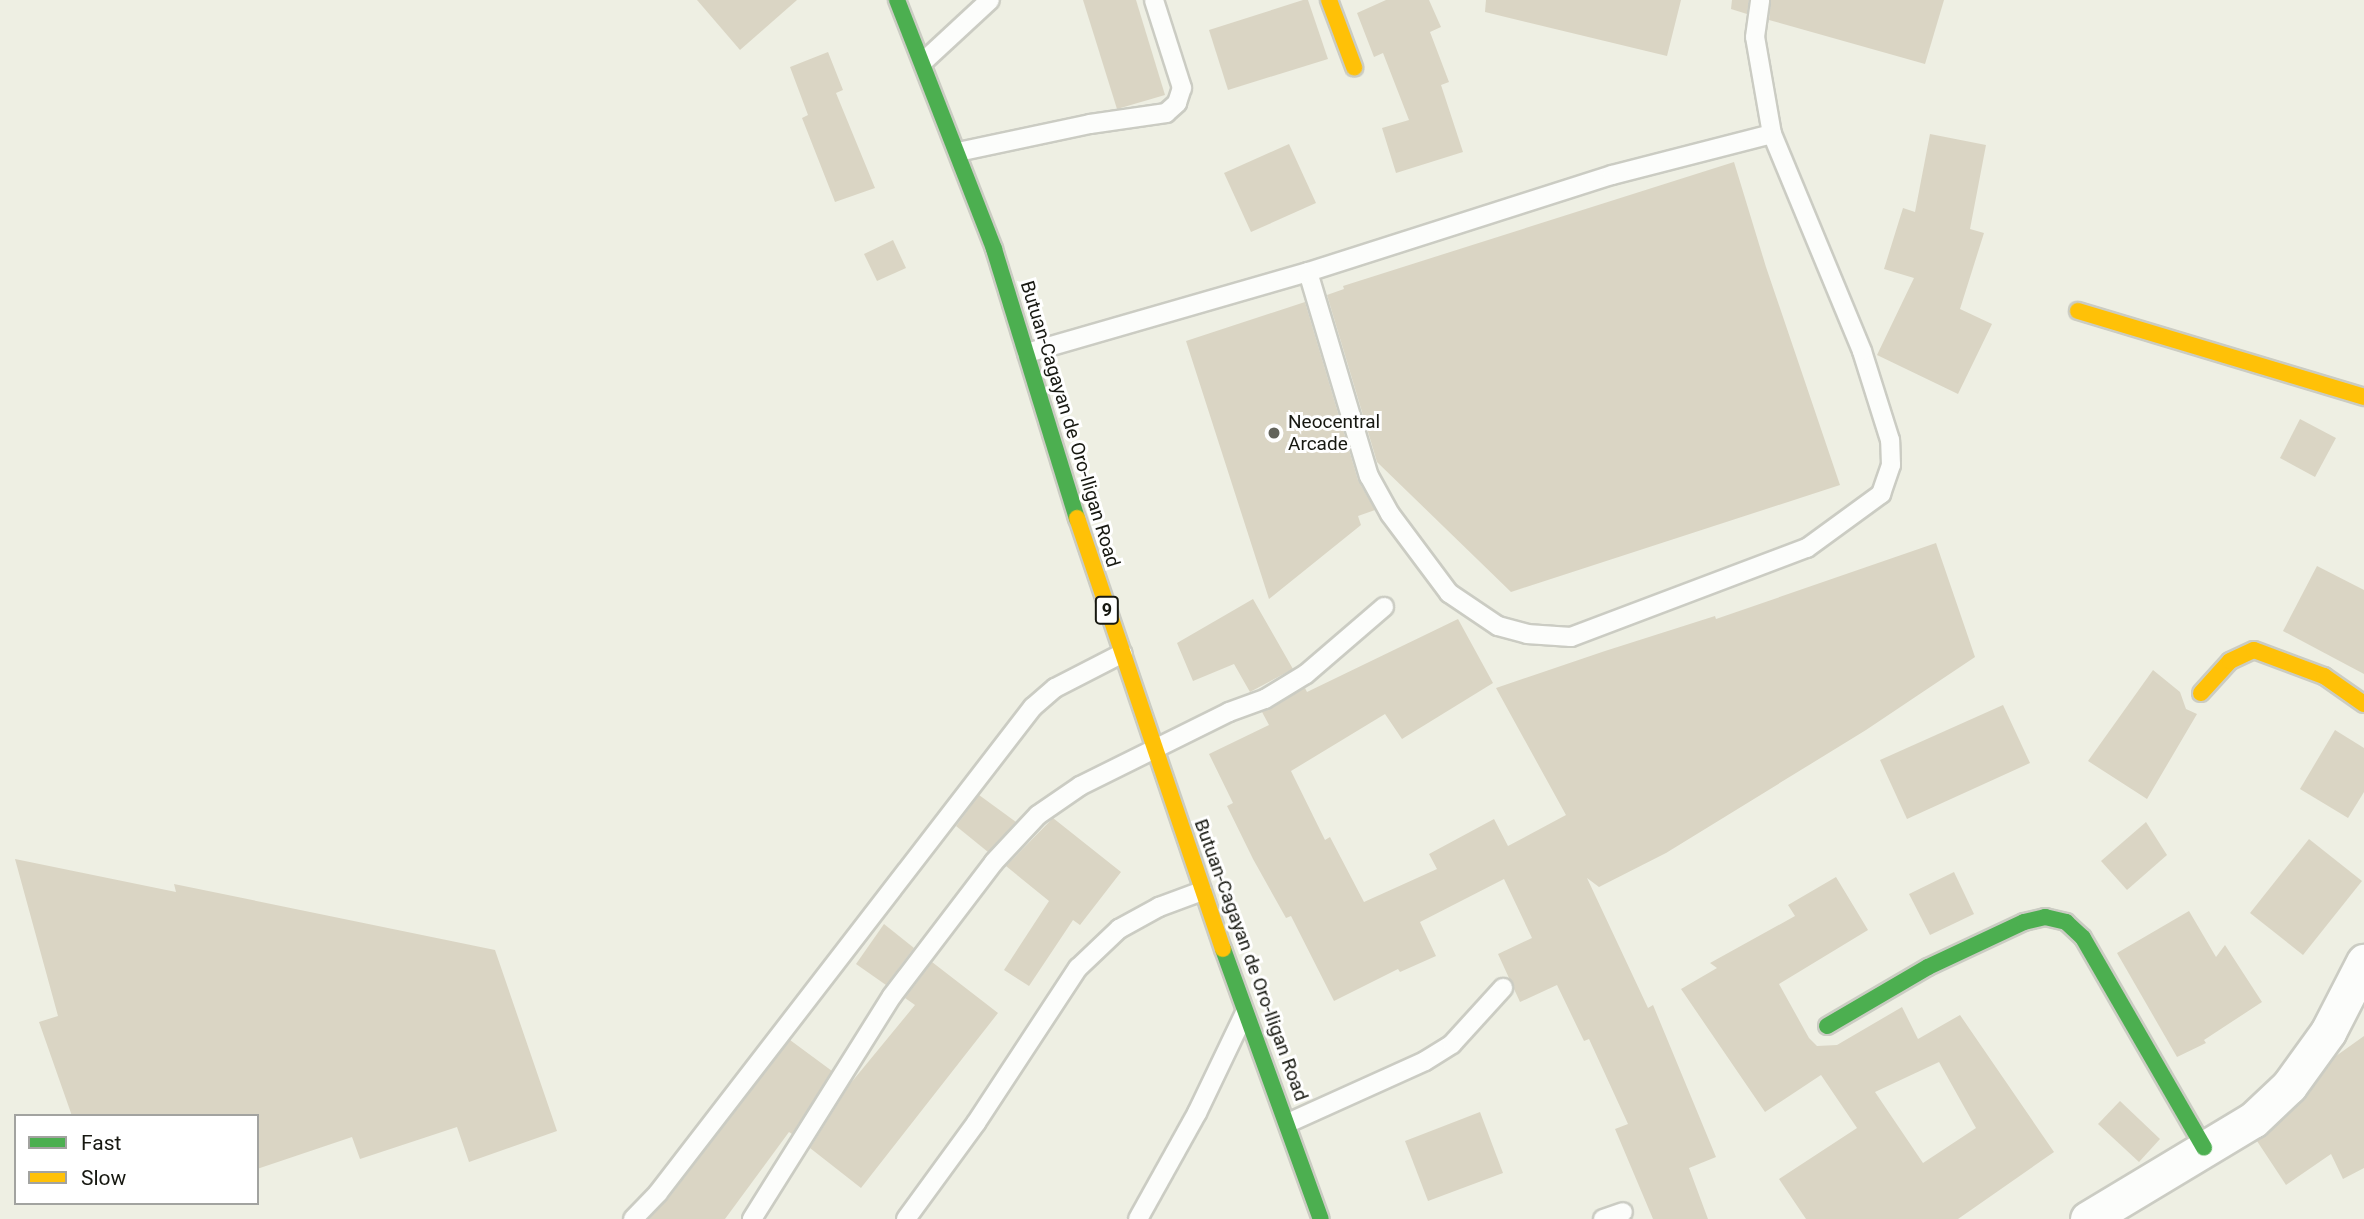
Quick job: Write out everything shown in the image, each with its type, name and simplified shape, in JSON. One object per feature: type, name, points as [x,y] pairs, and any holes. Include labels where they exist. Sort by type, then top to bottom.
[{"type":"main road","name":"Butuan-Cagayan de Oro-Iligan Road","points":[[897,0],[958,152],[1027,353],[1097,584],[1123,653],[1202,891],[1321,1219]]},
{"type":"main road","points":[[1329,0],[1354,67]]},
{"type":"main road","points":[[2078,311],[2364,397]]},
{"type":"main road","points":[[2201,693],[2230,661],[2254,650],[2324,676],[2364,704]]},
{"type":"main road","points":[[1827,1026],[1928,967],[2024,922],[2045,917],[2066,922],[2083,938],[2204,1147]]},
{"type":"street","points":[[2088,1219],[2253,1120],[2289,1086],[2328,1032],[2361,976]]},
{"type":"lane","points":[[923,62],[990,0]]},
{"type":"lane","points":[[958,152],[1090,124],[1166,113],[1177,103],[1182,88],[1154,0]]},
{"type":"lane","points":[[1308,272],[1369,476],[1390,514],[1449,593],[1498,626],[1527,634],[1572,637],[1807,548],[1881,494],[1891,465],[1890,440],[1862,351],[1772,134],[1755,37],[1760,0]]},
{"type":"lane","points":[[1027,353],[1308,272],[1612,175],[1772,134]]},
{"type":"lane","points":[[752,1219],[892,996],[994,862],[1038,816],[1080,786],[1229,712],[1265,699],[1306,674],[1384,607]]},
{"type":"lane","points":[[633,1219],[658,1193],[1033,707],[1055,688],[1123,653]]},
{"type":"lane","points":[[906,1219],[976,1123],[1078,968],[1119,929],[1159,906],[1202,891]]},
{"type":"lane","points":[[1287,1123],[1425,1061],[1452,1044],[1503,988]]},
{"type":"lane","points":[[1138,1219],[1197,1113],[1247,1009]]},
{"type":"lane","points":[[1603,1219],[1623,1212]]},
{"type":"building","points":[[697,0],[797,0],[740,50]]},
{"type":"building","points":[[1083,0],[1136,0],[1165,95],[1117,109]]},
{"type":"building","points":[[1308,0],[1328,59],[1228,90],[1209,30]]},
{"type":"building","points":[[1386,0],[1429,0],[1441,27],[1430,32],[1449,82],[1441,85],[1463,152],[1396,173],[1382,128],[1409,120],[1383,53],[1374,57],[1357,13]]},
{"type":"building","points":[[1486,0],[1681,0],[1667,56],[1485,12]]},
{"type":"building","points":[[1732,0],[1749,0],[1747,14],[1731,9]]},
{"type":"building","points":[[1771,0],[1944,0],[1925,64],[1769,20]]},
{"type":"building","points":[[828,52],[843,90],[836,93],[875,188],[835,202],[802,118],[808,115],[790,67]]},
{"type":"building","points":[[1930,134],[1986,145],[1970,229],[1984,233],[1960,309],[1992,324],[1958,394],[1877,355],[1914,278],[1884,269],[1903,208],[1915,212]]},
{"type":"building","points":[[1289,144],[1316,203],[1251,232],[1224,173]]},
{"type":"building","points":[[1734,162],[1766,267],[1840,485],[1511,592],[1377,462],[1327,295],[1344,289],[1343,286]]},
{"type":"building","points":[[893,240],[906,268],[877,281],[864,254]]},
{"type":"building","name":"Neocentral Arcade","points":[[1305,302],[1358,480],[1375,510],[1358,516],[1361,525],[1269,599],[1186,341]]},
{"type":"building","points":[[2300,419],[2336,438],[2315,477],[2280,458]]},
{"type":"building","points":[[1936,543],[1975,657],[1866,730],[1666,853],[1599,887],[1587,878],[1648,1008],[1653,1005],[1716,1157],[1689,1168],[1708,1219],[1653,1219],[1615,1129],[1628,1124],[1589,1039],[1584,1041],[1557,985],[1520,1002],[1498,954],[1532,938],[1504,879],[1420,922],[1436,956],[1400,972],[1398,969],[1334,1001],[1291,916],[1286,918],[1253,859],[1227,806],[1233,803],[1209,754],[1269,725],[1262,712],[1305,688],[1307,692],[1458,619],[1493,683],[1402,739],[1385,714],[1291,771],[1325,840],[1330,837],[1364,902],[1437,869],[1429,854],[1494,819],[1508,846],[1566,815],[1496,688],[1715,616],[1716,619]]},
{"type":"building","points":[[2317,566],[2364,590],[2364,674],[2283,631]]},
{"type":"building","points":[[1253,599],[1293,669],[1250,692],[1234,664],[1193,681],[1177,643]]},
{"type":"building","points":[[2153,670],[2180,692],[2186,709],[2197,714],[2147,799],[2088,761]]},
{"type":"building","points":[[2003,705],[2030,763],[1907,819],[1880,760]]},
{"type":"building","points":[[2335,730],[2364,748],[2364,792],[2348,818],[2300,789]]},
{"type":"building","points":[[979,795],[1016,822],[988,852],[956,826]]},
{"type":"building","points":[[1053,818],[1121,872],[1080,925],[1073,920],[1029,986],[1004,970],[1049,901],[1006,866]]},
{"type":"building","points":[[2146,822],[2167,855],[2127,890],[2101,861]]},
{"type":"building","points":[[2309,839],[2362,881],[2303,955],[2250,913]]},
{"type":"building","points":[[15,859],[176,892],[174,884],[495,950],[557,1131],[469,1162],[457,1127],[360,1159],[352,1137],[259,1168],[259,1114],[71,1114],[39,1022],[58,1016]]},
{"type":"building","points":[[1954,872],[1974,914],[1930,935],[1909,894]]},
{"type":"building","points":[[1836,877],[1868,930],[1779,984],[1809,1038],[1817,1046],[1837,1045],[1902,1007],[1918,1039],[1960,1015],[2054,1152],[1958,1219],[1806,1219],[1779,1179],[1857,1128],[1821,1075],[1765,1112],[1681,989],[1717,968],[1710,963],[1795,916],[1788,905]],"holes":[[[1939,1062],[1976,1128],[1923,1163],[1875,1092]]]},
{"type":"building","points":[[2189,911],[2216,957],[2225,945],[2262,1002],[2204,1040],[2206,1043],[2177,1057],[2117,953]]},
{"type":"building","points":[[884,924],[914,948],[886,985],[856,964]]},
{"type":"building","points":[[932,962],[998,1013],[861,1188],[810,1148],[850,1084],[915,1005],[905,998]]},
{"type":"building","points":[[2364,1036],[2364,1168],[2343,1179],[2331,1154],[2286,1185],[2257,1141],[2303,1101],[2336,1056]]},
{"type":"building","points":[[790,1040],[832,1071],[792,1134],[789,1132],[725,1219],[649,1219],[667,1200]]},
{"type":"building","points":[[2120,1101],[2160,1139],[2139,1162],[2098,1124]]},
{"type":"building","points":[[1480,1112],[1503,1173],[1428,1201],[1405,1141]]},
{"type":"traffic: fast","points":[[897,0],[994,249],[1077,518]]},
{"type":"traffic: fast","points":[[1827,1026],[1928,967],[2024,922],[2045,917],[2066,922],[2083,938],[2204,1148]]},
{"type":"traffic: fast","points":[[1223,949],[1321,1219]]},
{"type":"traffic: slow","points":[[1329,0],[1354,67]]},
{"type":"traffic: slow","points":[[2078,311],[2364,397]]},
{"type":"traffic: slow","points":[[1077,518],[1223,949]]},
{"type":"traffic: slow","points":[[2201,693],[2230,661],[2254,650],[2324,676],[2364,704]]},
{"type":"place","name":"Neocentral Arcade","points":[[1274,433]]}]
